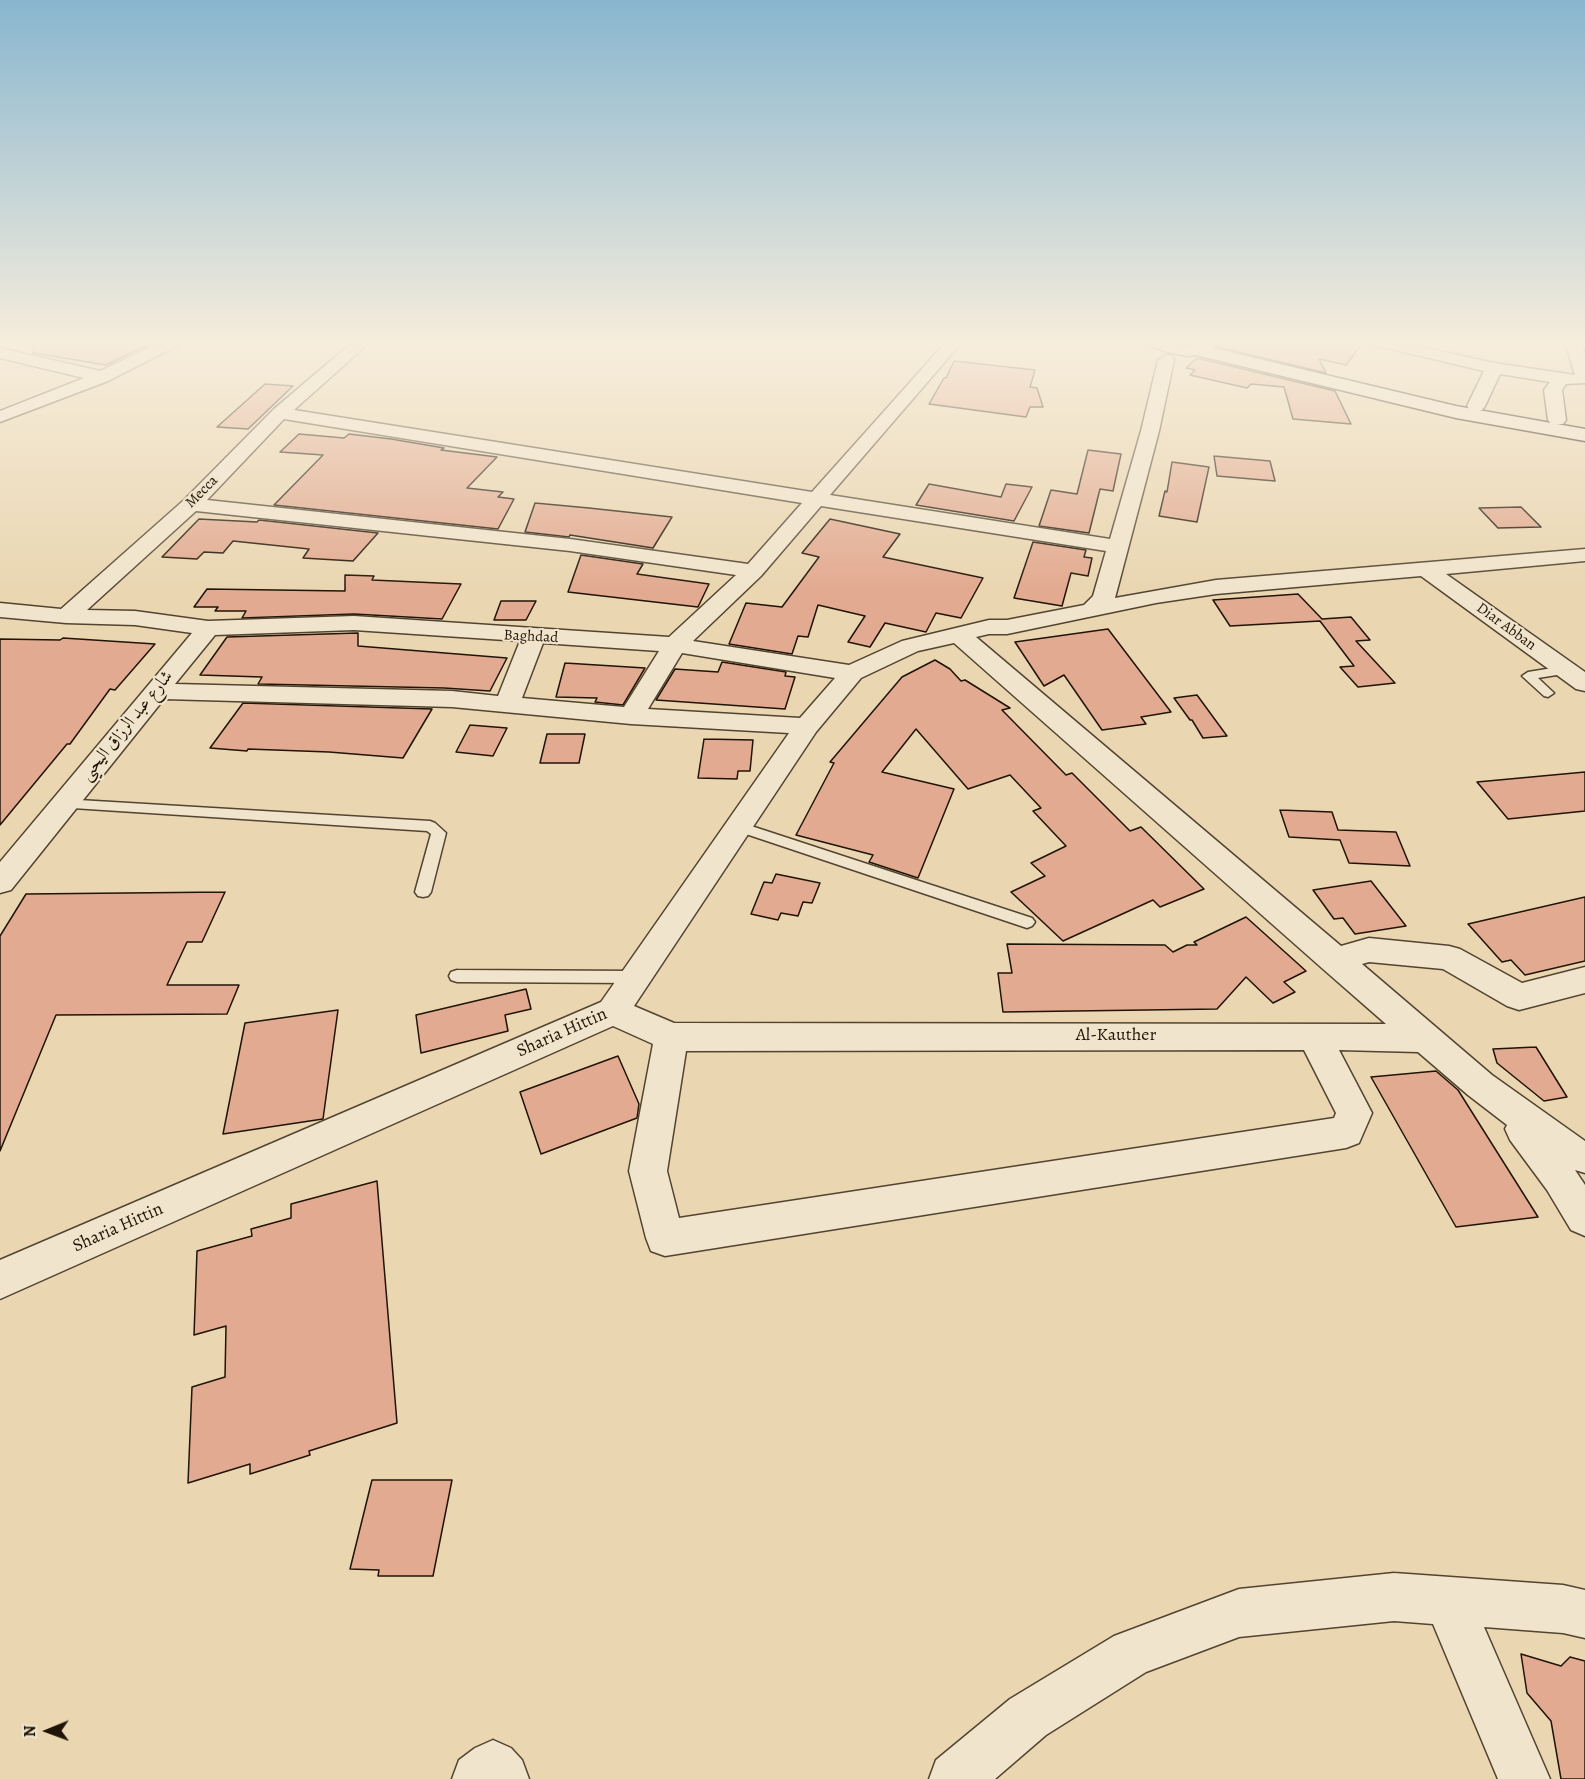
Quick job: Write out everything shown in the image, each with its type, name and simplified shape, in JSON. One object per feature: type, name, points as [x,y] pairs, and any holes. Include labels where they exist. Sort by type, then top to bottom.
[{"type":"main road","points":[[1529,425],[1585,435]]},
{"type":"street","name":"Mecca","points":[[75,609],[191,504],[268,425]]},
{"type":"street","points":[[355,425],[1118,547]]},
{"type":"street","points":[[631,716],[675,645],[753,571],[882,425]]},
{"type":"street","points":[[1151,425],[1110,575],[1097,601],[1128,603],[1156,596],[1275,581],[1585,555]]},
{"type":"street","points":[[191,504],[570,545],[753,571]]},
{"type":"street","name":"Diar Abban","points":[[1427,570],[1585,684]]},
{"type":"street","points":[[1110,575],[1118,585],[1133,593],[1156,596]]},
{"type":"street","points":[[0,596],[208,628]]},
{"type":"street","name":"Sharia Hittin","points":[[0,1280],[613,1011],[807,726],[852,673],[910,646],[974,631],[1007,627],[1097,601]]},
{"type":"street","points":[[0,610],[75,609]]},
{"type":"street","name":"Baghdad","points":[[208,628],[354,623],[675,645],[852,673]]},
{"type":"street","name":"شارع عبد الرزاق اليحيى","points":[[0,882],[154,691],[208,628]]},
{"type":"street","points":[[974,631],[1334,960],[1496,1096],[1585,1159]]},
{"type":"street","points":[[507,704],[534,637]]},
{"type":"street","points":[[154,691],[452,699],[631,716],[807,726]]},
{"type":"street","points":[[1334,960],[1369,950],[1449,958],[1519,997],[1585,980]]},
{"type":"street","name":"Al-Kauther","points":[[613,1011],[671,1037],[1314,1035],[1425,1038]]},
{"type":"street","points":[[671,1037],[648,1170],[665,1238],[1346,1132],[1354,1113],[1314,1035]]},
{"type":"street","points":[[1496,1096],[1542,1151],[1585,1218]]},
{"type":"street","points":[[955,1779],[1028,1717],[1131,1653],[1239,1613],[1394,1597],[1563,1609],[1585,1614]]},
{"type":"street","points":[[1448,1601],[1524,1779]]},
{"type":"street","points":[[478,1779],[493,1766],[503,1779]]},
{"type":"lane","points":[[1548,693],[1528,676],[1565,670]]},
{"type":"lane","points":[[63,804],[430,826],[438,833],[423,892]]},
{"type":"lane","points":[[739,827],[1027,922]]},
{"type":"lane","points":[[458,976],[636,977]]},
{"type":"building","points":[[219,425],[252,425],[248,429],[217,427]]},
{"type":"building","points":[[299,434],[344,438],[349,434],[497,457],[467,488],[503,492],[498,497],[514,499],[498,529],[274,505],[323,455],[280,452]]},
{"type":"building","points":[[1088,450],[1121,454],[1113,491],[1100,489],[1089,533],[1039,526],[1051,490],[1077,494]]},
{"type":"building","points":[[1214,456],[1270,461],[1275,481],[1217,476]]},
{"type":"building","points":[[1172,462],[1209,467],[1197,522],[1159,516],[1165,491],[1167,492]]},
{"type":"building","points":[[929,484],[1001,497],[1006,484],[1032,487],[1014,521],[916,505]]},
{"type":"building","points":[[535,503],[672,517],[653,548],[570,535],[569,537],[525,532]]},
{"type":"building","points":[[1521,507],[1541,527],[1498,528],[1479,508]]},
{"type":"building","points":[[199,519],[257,522],[259,520],[378,533],[353,561],[303,558],[309,549],[233,541],[223,553],[204,552],[197,559],[162,557]]},
{"type":"building","points":[[830,519],[900,534],[883,557],[983,578],[961,618],[936,613],[926,632],[885,623],[870,647],[848,642],[865,616],[818,605],[808,637],[798,636],[792,654],[729,644],[746,603],[782,607],[819,557],[802,553]]},
{"type":"building","points":[[1033,542],[1086,550],[1084,557],[1092,558],[1088,576],[1071,573],[1062,606],[1014,598]]},
{"type":"building","points":[[581,555],[643,564],[637,574],[709,584],[698,607],[568,592]]},
{"type":"building","points":[[345,575],[374,576],[372,580],[461,584],[442,619],[354,614],[242,618],[246,611],[215,611],[218,607],[194,607],[207,589],[345,591]]},
{"type":"building","points":[[1298,594],[1322,619],[1351,617],[1370,640],[1356,641],[1395,683],[1358,687],[1340,667],[1354,666],[1320,621],[1230,626],[1213,600]]},
{"type":"building","points":[[501,601],[536,601],[526,620],[494,620]]},
{"type":"building","points":[[1108,629],[1171,712],[1141,717],[1146,724],[1102,730],[1064,675],[1044,686],[1015,642]]},
{"type":"building","points":[[358,633],[358,646],[507,658],[490,691],[258,684],[262,677],[200,675],[227,637]]},
{"type":"building","points":[[63,638],[155,644],[115,690],[110,689],[70,744],[67,744],[0,825],[0,639],[60,640]]},
{"type":"building","points":[[935,660],[950,669],[961,681],[965,680],[1010,708],[1002,710],[1066,775],[1072,773],[1130,831],[1141,827],[1204,889],[1160,907],[1153,900],[1063,941],[1011,892],[1045,876],[1031,863],[1066,846],[1033,811],[1041,808],[1010,775],[968,789],[916,729],[882,772],[954,789],[918,878],[869,862],[873,855],[796,835],[834,763],[830,762],[902,677]]},
{"type":"building","points":[[722,662],[786,672],[785,676],[795,677],[785,709],[656,700],[675,669],[718,672]]},
{"type":"building","points":[[565,663],[645,668],[623,705],[595,702],[597,698],[556,697]]},
{"type":"building","points":[[1197,695],[1227,736],[1203,738],[1174,698]]},
{"type":"building","points":[[243,703],[432,709],[403,758],[329,752],[210,748]]},
{"type":"building","points":[[470,725],[507,728],[493,756],[456,752]]},
{"type":"building","points":[[547,734],[585,734],[579,763],[540,763]]},
{"type":"building","points":[[704,739],[753,740],[750,771],[738,771],[737,779],[698,778]]},
{"type":"building","points":[[1585,772],[1585,811],[1508,819],[1477,782]]},
{"type":"building","points":[[1280,810],[1332,812],[1338,830],[1396,832],[1410,866],[1349,863],[1340,840],[1289,837]]},
{"type":"building","points":[[776,874],[820,883],[812,903],[803,902],[798,916],[781,913],[778,920],[751,914],[764,882],[772,883]]},
{"type":"building","points":[[1371,881],[1406,926],[1355,934],[1343,918],[1334,919],[1313,890]]},
{"type":"building","points":[[225,892],[202,942],[187,942],[167,985],[239,985],[227,1014],[56,1015],[0,1151],[0,936],[26,894]]},
{"type":"building","points":[[1585,897],[1585,961],[1525,975],[1511,960],[1502,962],[1468,924]]},
{"type":"building","points":[[1246,917],[1306,971],[1284,982],[1295,992],[1273,1003],[1246,977],[1217,1009],[1003,1012],[998,973],[1012,973],[1007,944],[1165,945],[1173,952],[1187,945],[1197,945],[1194,942]]},
{"type":"building","points":[[526,989],[531,1009],[505,1015],[508,1031],[421,1053],[416,1015]]},
{"type":"building","points":[[338,1010],[323,1119],[223,1134],[245,1023]]},
{"type":"building","points":[[1536,1047],[1567,1097],[1544,1101],[1497,1063],[1493,1049]]},
{"type":"building","points":[[618,1056],[639,1104],[637,1118],[541,1154],[520,1092]]},
{"type":"building","points":[[1436,1071],[1458,1090],[1538,1217],[1456,1227],[1371,1077]]},
{"type":"building","points":[[377,1181],[397,1423],[309,1451],[310,1455],[250,1474],[250,1464],[188,1483],[192,1387],[225,1377],[226,1326],[194,1335],[197,1251],[252,1236],[251,1229],[291,1218],[291,1204]]},
{"type":"building","points":[[372,1480],[452,1480],[433,1576],[378,1576],[379,1570],[350,1569]]},
{"type":"building","points":[[1521,1654],[1561,1666],[1570,1657],[1585,1661],[1585,1779],[1561,1779],[1551,1721],[1527,1693]]}]
